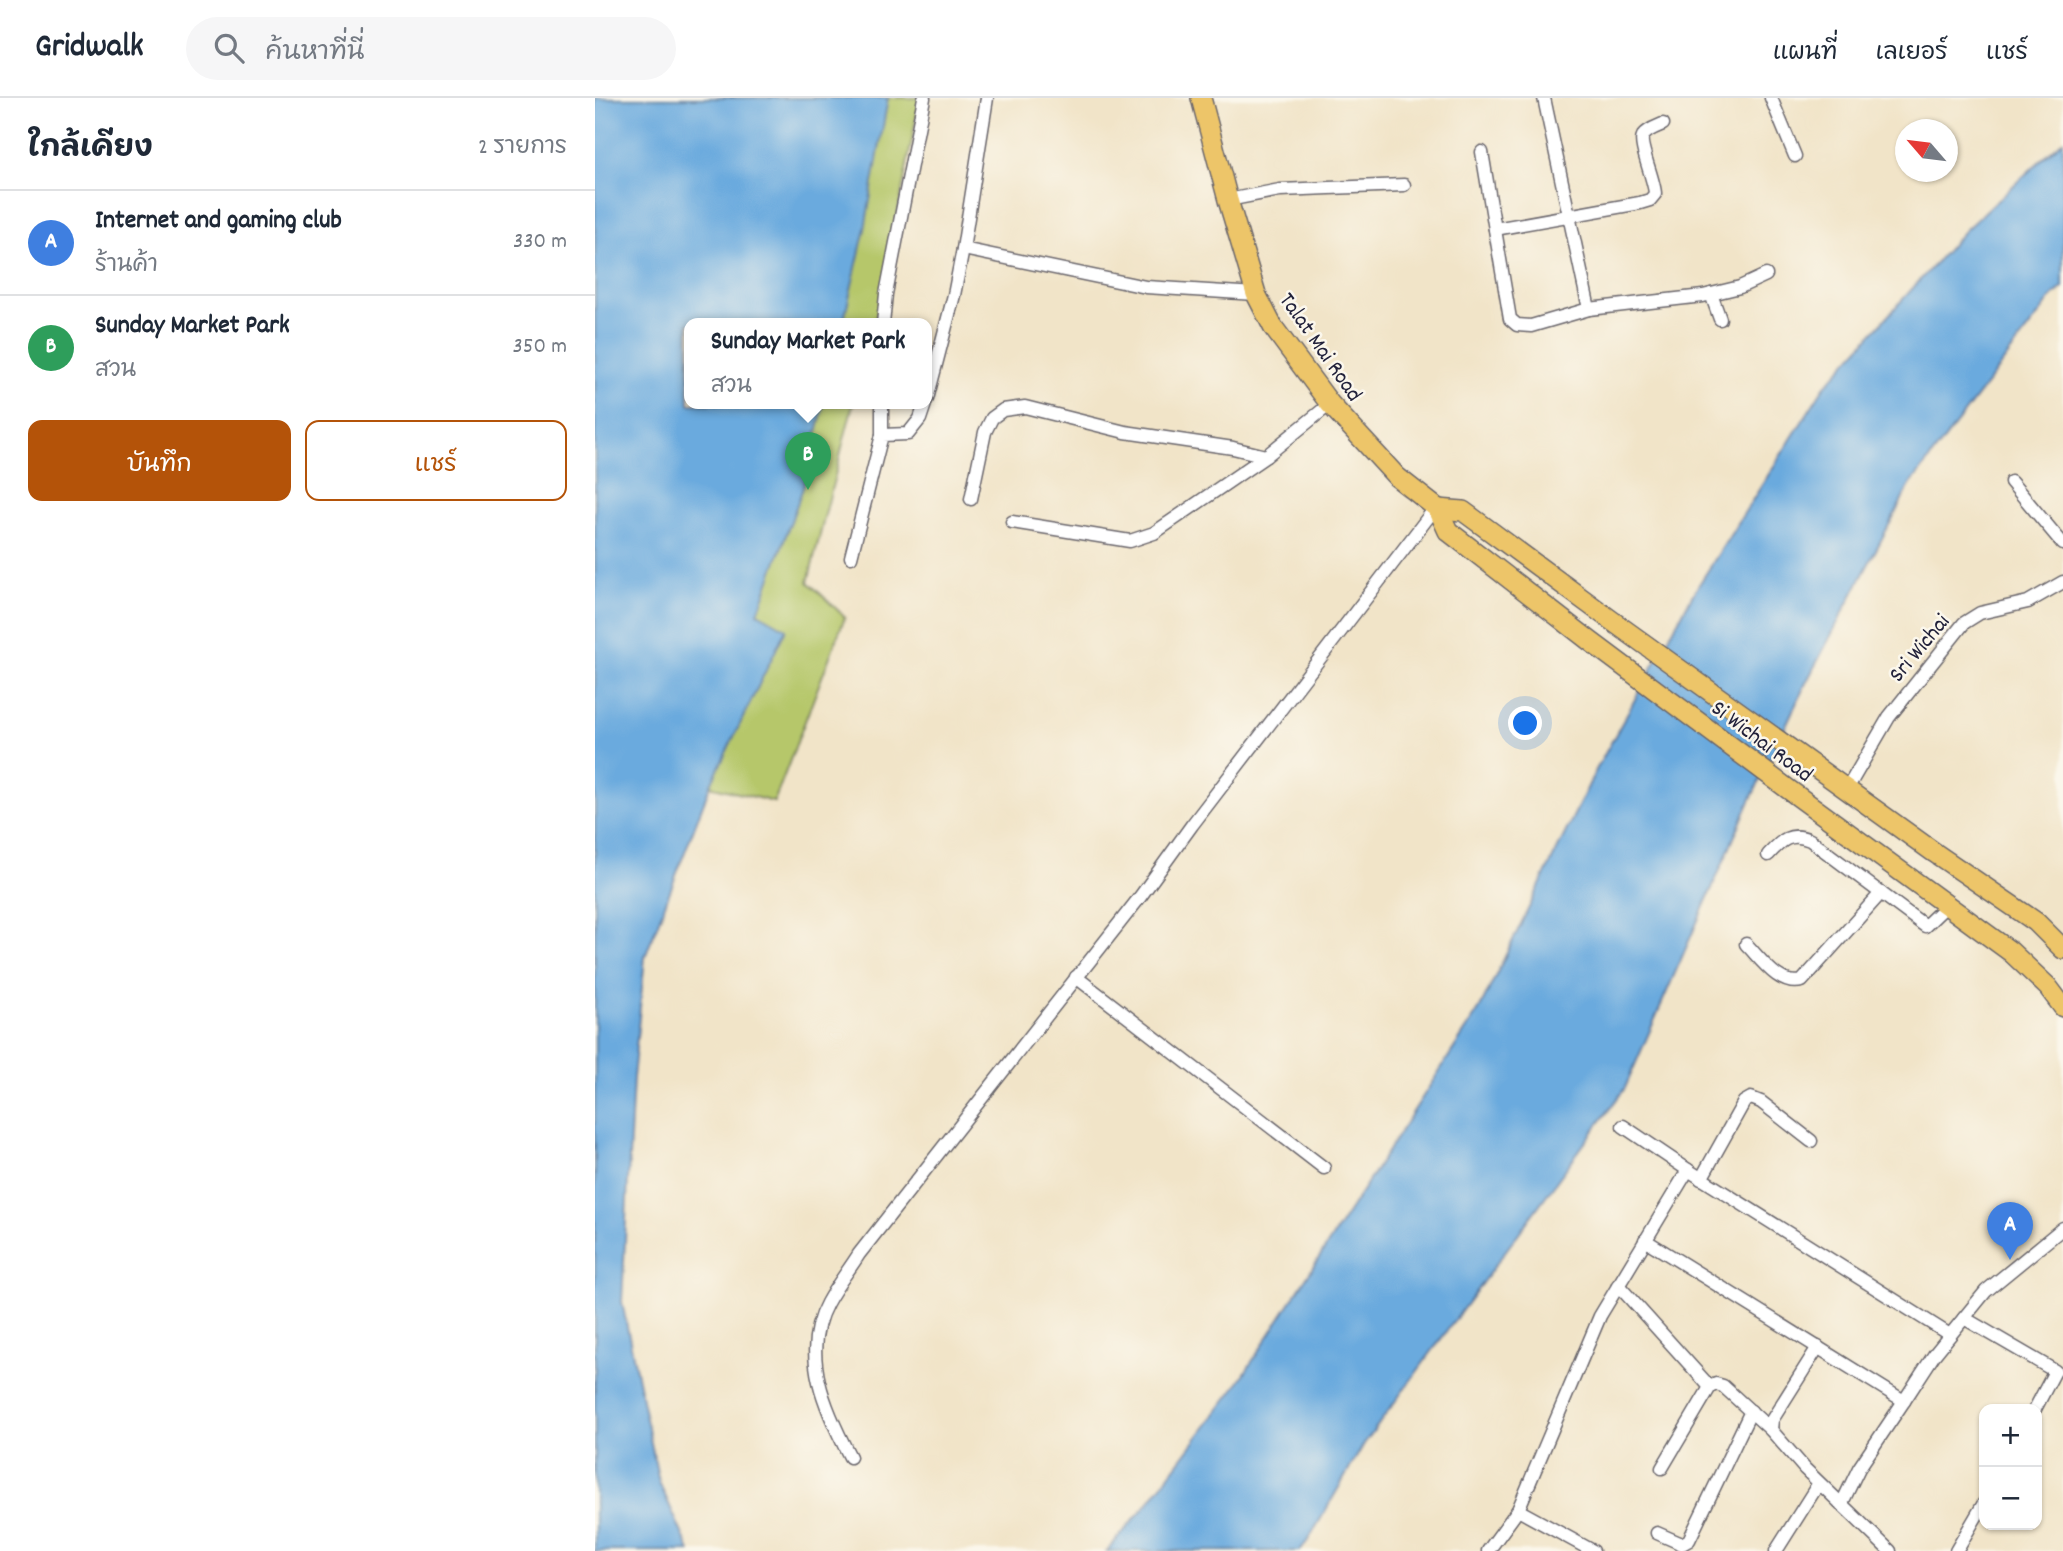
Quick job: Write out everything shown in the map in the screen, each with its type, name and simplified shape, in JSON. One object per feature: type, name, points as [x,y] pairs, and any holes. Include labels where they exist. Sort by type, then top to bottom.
[{"type":"main road","name":"Talat Mai Road","points":[[1201,98],[1256,294],[1273,327],[1330,404],[1397,477],[1437,508]]},
{"type":"main road","name":"Si Wichai Road","points":[[1437,508],[1463,511],[1611,620],[2035,922],[2063,949]]},
{"type":"main road","name":"Si Wichai Road","points":[[1437,508],[1448,531],[1590,642],[2011,951],[2048,987],[2063,1007]]},
{"type":"street","points":[[884,318],[924,98]]},
{"type":"street","points":[[932,379],[954,295],[987,98]]},
{"type":"street","points":[[1544,98],[1590,309]]},
{"type":"street","points":[[1771,98],[1795,156]]},
{"type":"street","points":[[1495,229],[1650,200],[1655,194],[1655,183],[1641,144],[1643,136],[1652,128],[1663,124]]},
{"type":"street","points":[[1482,152],[1510,318],[1517,325],[1531,326],[1590,309],[1711,294],[1741,287],[1766,275]]},
{"type":"street","points":[[1228,200],[1280,190],[1404,185]]},
{"type":"street","points":[[963,249],[1146,287],[1256,294]]},
{"type":"street","points":[[1711,294],[1720,319]]},
{"type":"street","points":[[1012,522],[1130,541],[1154,533],[1266,456],[1330,404]]},
{"type":"street","points":[[971,499],[985,432],[992,418],[1003,410],[1025,407],[1125,432],[1233,448],[1266,456]]},
{"type":"street","points":[[851,557],[882,435],[882,409]]},
{"type":"street","points":[[882,435],[908,434],[921,419],[924,409]]},
{"type":"street","points":[[2011,482],[2063,544]]},
{"type":"street","points":[[850,1457],[828,1415],[816,1374],[816,1334],[825,1305],[859,1254],[1140,897],[1192,825],[1437,508]]},
{"type":"street","name":"Sri Wichai","points":[[1847,789],[1889,717],[1964,623],[1980,613],[2028,602],[2063,582]]},
{"type":"street","points":[[1768,855],[1780,842],[1800,835],[1925,926],[1947,905]]},
{"type":"street","points":[[1746,944],[1783,980],[1793,984],[1802,982],[1881,893]]},
{"type":"street","points":[[1076,977],[1324,1168]]},
{"type":"street","points":[[1701,1179],[1744,1102],[1751,1098],[1761,1102],[1811,1141]]},
{"type":"street","points":[[1623,1126],[1701,1179],[1950,1335]]},
{"type":"street","points":[[1488,1551],[1518,1510],[1600,1316],[1688,1170]]},
{"type":"street","points":[[1840,1505],[1860,1468],[1950,1335],[1986,1291],[2063,1228]]},
{"type":"street","points":[[1644,1240],[1904,1401]]},
{"type":"street","points":[[1618,1285],[1710,1387]]},
{"type":"street","points":[[1964,1318],[2055,1371],[2038,1404]]},
{"type":"street","points":[[1771,1430],[1772,1420],[1818,1347]]},
{"type":"street","points":[[1662,1468],[1710,1387],[1716,1384],[1723,1386],[1771,1430],[1840,1505],[1890,1551]]},
{"type":"street","points":[[1657,1533],[1682,1544],[1689,1540],[1751,1411]]},
{"type":"street","points":[[1776,1551],[1819,1483]]},
{"type":"street","points":[[1518,1510],[1593,1551]]},
{"type":"street","points":[[1956,1551],[1979,1512]]},
{"type":"green space","points":[[873,98],[920,98],[876,318],[828,318]]},
{"type":"green space","points":[[808,409],[852,409],[808,582],[845,617],[774,802],[710,786],[773,632],[744,619]]},
{"type":"water","points":[[595,98],[888,98],[865,229],[844,318],[684,318],[684,409],[823,409],[804,485],[758,613],[786,629],[710,786],[645,957],[633,1078],[622,1302],[659,1482],[690,1551],[595,1551]]},
{"type":"water","points":[[2063,140],[2063,287],[2053,296],[1910,485],[1806,683],[1749,803],[1625,1088],[1364,1444],[1300,1551],[1107,1551],[1149,1502],[1237,1385],[1480,1008],[1596,770],[1693,594],[1824,387],[1965,230]]},
{"type":"place","name":"Sunday Market Park","points":[[808,490]]},
{"type":"place","name":"Internet and gaming club","points":[[2010,1260]]}]
